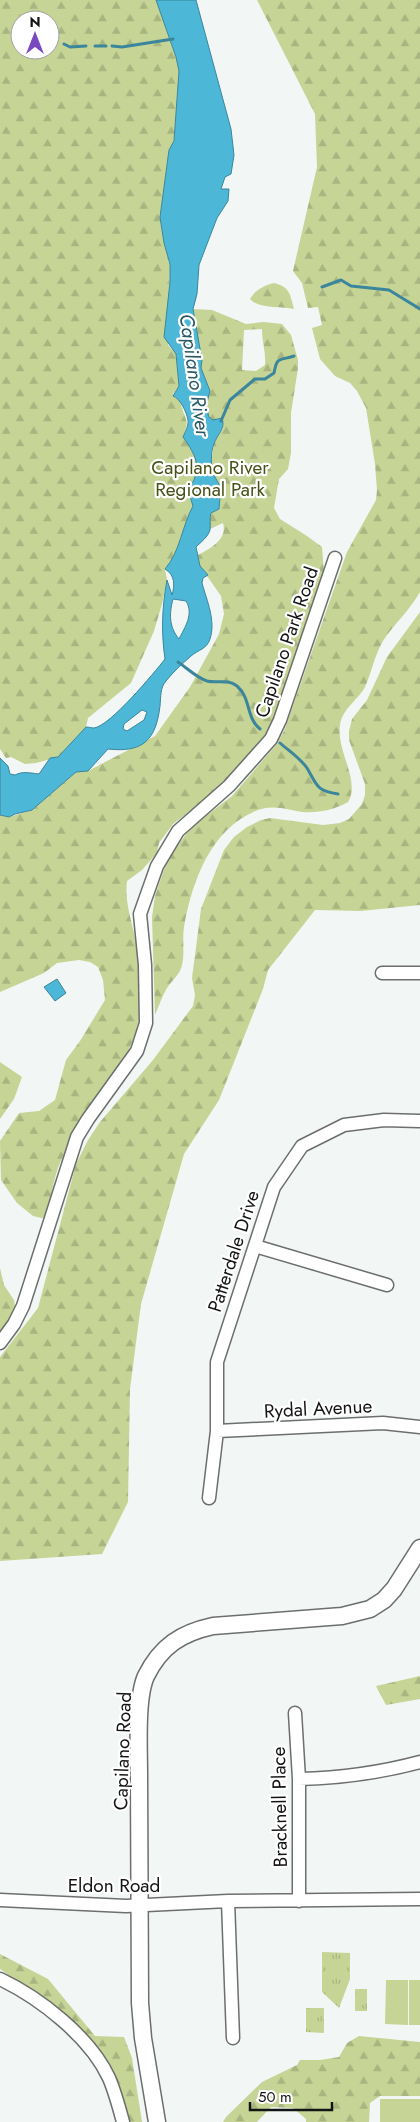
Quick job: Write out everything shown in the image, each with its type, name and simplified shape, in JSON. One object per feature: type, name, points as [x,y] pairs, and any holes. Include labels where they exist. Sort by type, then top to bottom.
[{"type":"main road","name":"Capilano Road","points":[[158,2122],[143,2038],[140,2003],[138,1905],[141,1698],[145,1678],[159,1655],[182,1636],[194,1630],[213,1626],[342,1616],[370,1610],[384,1600],[394,1589],[420,1548]]},
{"type":"street","name":"Capilano Park Road","points":[[0,1343],[14,1324],[22,1306],[77,1137],[138,1051],[146,1023],[145,965],[140,914],[157,866],[178,831],[229,786],[272,738],[280,720],[335,558]]},
{"type":"street","points":[[382,973],[420,973]]},
{"type":"street","name":"Patterdale Drive","points":[[209,1498],[216,1431],[217,1362],[274,1187],[302,1146],[344,1125],[384,1120],[420,1121]]},
{"type":"street","points":[[255,1246],[387,1285]]},
{"type":"street","name":"Rydal Avenue","points":[[216,1431],[383,1424],[420,1426]]},
{"type":"street","name":"Bracknell Place","points":[[295,1713],[300,1902]]},
{"type":"street","points":[[298,1779],[336,1778],[383,1772],[420,1762]]},
{"type":"street","name":"Eldon Road","points":[[0,1900],[138,1905],[228,1901],[300,1902],[420,1899]]},
{"type":"street","points":[[228,1901],[233,2038]]},
{"type":"street","points":[[0,1979],[21,1989],[85,2042],[109,2078],[124,2122]]},
{"type":"green space","points":[[0,0],[156,0],[179,71],[174,141],[169,150],[160,217],[170,264],[168,345],[176,354],[179,386],[173,394],[180,402],[186,419],[187,424],[183,437],[195,457],[197,469],[193,483],[188,490],[193,506],[178,547],[165,569],[167,580],[154,631],[131,683],[88,718],[86,727],[58,757],[25,764],[11,757],[6,758],[0,749]]},
{"type":"green space","points":[[257,0],[420,0],[420,592],[383,641],[377,652],[365,687],[341,719],[341,745],[352,785],[348,802],[332,809],[315,812],[275,807],[264,808],[242,818],[228,829],[206,858],[192,892],[184,927],[181,969],[165,991],[155,1015],[152,917],[155,896],[168,858],[187,833],[232,796],[276,745],[284,731],[347,552],[376,500],[375,464],[366,408],[357,391],[350,383],[335,376],[320,359],[312,328],[322,325],[318,307],[308,308],[302,283],[293,271],[317,167],[315,114]]},
{"type":"green space","points":[[274,283],[286,289],[294,309],[264,306],[250,299],[260,288]]},
{"type":"green space","points":[[193,309],[212,310],[246,324],[264,322],[282,324],[291,335],[298,360],[298,368],[291,413],[291,453],[288,469],[279,479],[274,508],[280,519],[322,547],[324,573],[273,723],[263,740],[207,798],[173,824],[159,843],[157,853],[142,870],[127,881],[128,905],[141,975],[142,999],[139,1020],[125,1058],[80,1127],[60,1163],[46,1219],[33,1216],[17,1203],[1,1180],[0,1141],[19,1113],[39,1111],[55,1100],[66,1060],[105,1000],[103,980],[98,967],[90,962],[79,960],[57,963],[44,973],[0,992],[0,815],[9,817],[32,810],[76,772],[88,771],[155,736],[190,687],[219,634],[224,614],[221,596],[200,566],[196,556],[216,543],[223,534],[224,529],[223,523],[210,529],[211,513],[219,509],[220,497],[223,494],[211,466],[214,442],[223,428],[209,417],[206,406],[210,391],[201,368],[202,360]],"holes":[[[262,329],[265,365],[256,371],[242,370],[244,330]]]},
{"type":"green space","points":[[420,612],[420,905],[361,911],[315,910],[268,970],[263,989],[219,1100],[184,1154],[141,1304],[130,1389],[128,1502],[102,1554],[0,1561],[0,1357],[38,1308],[76,1164],[100,1122],[153,1060],[193,1006],[195,995],[192,978],[201,909],[224,850],[234,837],[247,827],[270,818],[323,825],[340,823],[349,819],[362,804],[365,795],[365,784],[349,740],[352,719],[367,700],[387,657]]},
{"type":"green space","points":[[0,1062],[22,1077],[14,1099],[0,1119]]},
{"type":"green space","points":[[0,1268],[4,1285],[14,1300],[16,1312],[0,1335]]},
{"type":"green space","points":[[420,1676],[420,1699],[386,1705],[376,1686]]},
{"type":"green space","points":[[322,1952],[350,1953],[350,1979],[339,2008],[322,1992]]},
{"type":"green space","points":[[0,1954],[48,1979],[95,2036],[124,2037],[132,2058],[142,2122],[129,2122],[114,2077],[26,1988],[0,1969]]},
{"type":"green space","points":[[386,1980],[408,1980],[408,2025],[385,2024]]},
{"type":"green space","points":[[409,1980],[420,1980],[420,2025],[409,2025]]},
{"type":"green space","points":[[355,1989],[367,1989],[367,2011],[355,2011]]},
{"type":"green space","points":[[306,2008],[324,2008],[324,2033],[306,2032]]},
{"type":"green space","points":[[359,2036],[420,2042],[420,2096],[380,2096],[370,2103],[369,2122],[306,2122],[306,2119],[293,2108],[271,2107],[257,2122],[223,2122],[262,2082],[297,2065],[300,2060],[320,2060],[339,2057],[347,2043]]},
{"type":"green space","points":[[380,2099],[420,2099],[420,2122],[380,2122]]},
{"type":"water","name":"Capilano River","points":[[156,0],[196,0],[231,129],[234,155],[231,174],[225,177],[221,189],[229,189],[228,201],[217,218],[199,265],[197,294],[193,309],[202,360],[201,368],[210,391],[206,406],[209,417],[213,420],[222,418],[223,422],[222,428],[215,440],[211,459],[215,478],[223,494],[220,497],[219,509],[211,513],[209,533],[196,547],[200,566],[208,575],[203,578],[202,583],[211,618],[212,632],[207,645],[184,662],[164,684],[155,728],[146,742],[130,749],[108,749],[88,771],[76,772],[32,810],[9,817],[0,815],[0,758],[8,766],[10,774],[39,774],[50,758],[58,757],[86,727],[94,728],[101,725],[121,709],[165,659],[163,620],[167,580],[172,595],[174,584],[171,574],[165,569],[178,547],[193,506],[188,490],[196,476],[197,469],[195,457],[183,437],[188,424],[185,410],[176,397],[173,396],[179,386],[176,354],[164,337],[170,264],[160,217],[169,150],[174,141],[179,71]],"holes":[[[173,599],[186,601],[189,611],[188,620],[179,639],[173,630],[171,620]],[[142,710],[147,712],[144,720],[127,731],[123,729],[124,724]]]},
{"type":"water","points":[[57,979],[66,993],[55,1001],[44,987]]},
{"type":"waterway","points":[[112,46],[122,47],[173,39]]},
{"type":"waterway","points":[[64,44],[70,47],[86,46]]},
{"type":"waterway","points":[[95,46],[106,46]]},
{"type":"waterway","points":[[322,287],[341,280],[351,286],[389,290],[420,309]]},
{"type":"waterway","name":"Capilano River","points":[[221,421],[230,400],[255,379],[265,379],[274,373],[278,361],[294,356]]},
{"type":"waterway","points":[[178,662],[203,680],[230,682],[237,686],[245,696],[252,719],[260,729]]},
{"type":"waterway","points":[[280,743],[304,764],[315,783],[321,789],[338,794]]},
{"type":"park label","name":"Capilano River Regional Park","points":[[210,478]]}]
